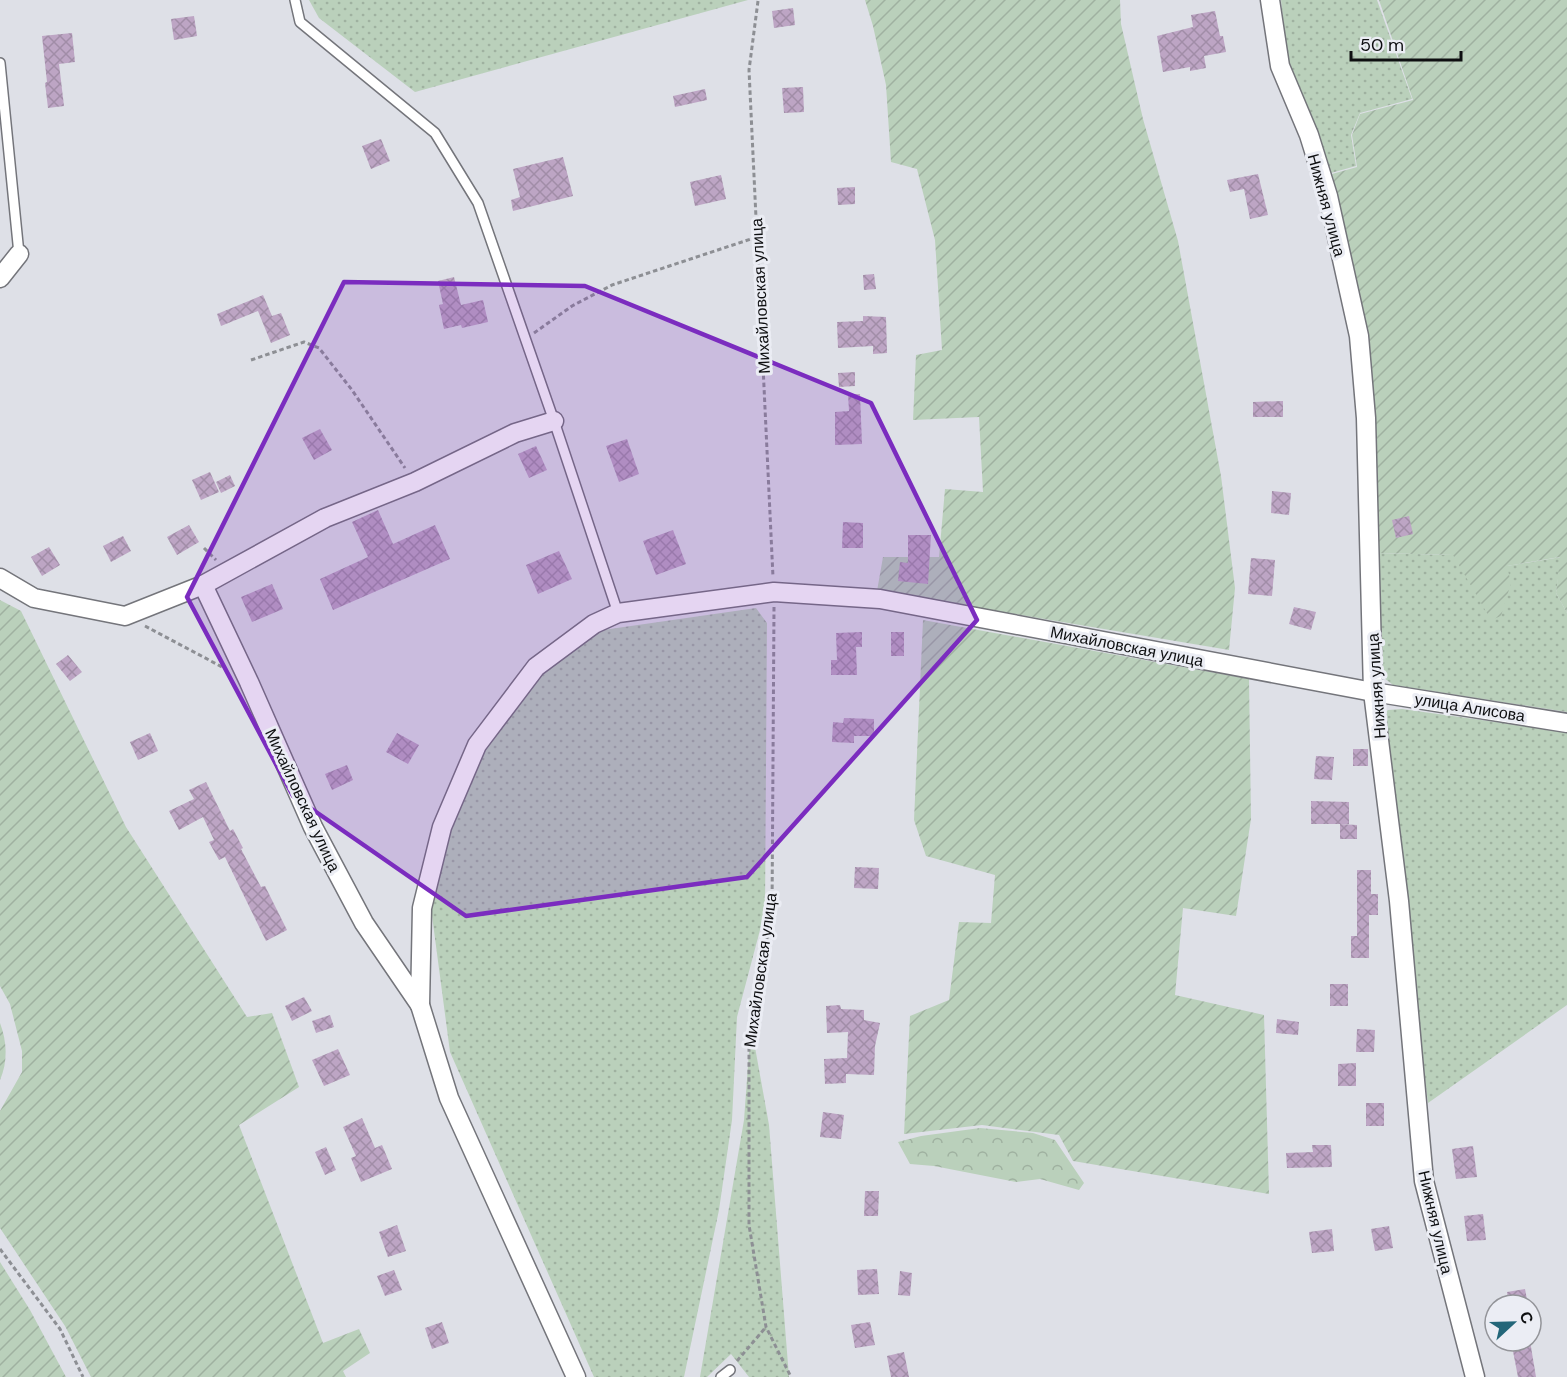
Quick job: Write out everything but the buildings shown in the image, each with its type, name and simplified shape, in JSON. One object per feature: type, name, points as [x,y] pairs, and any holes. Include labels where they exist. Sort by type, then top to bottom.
[{"type":"street","name":"Нижняя улица","points":[[1270,0],[1280,66],[1309,135],[1328,196],[1359,336],[1365,418],[1373,692],[1399,901],[1424,1180],[1475,1377]]},
{"type":"street","points":[[0,278],[20,254]]},
{"type":"street","points":[[0,578],[34,598],[126,616],[203,585],[325,518],[415,482],[515,433],[554,421]]},
{"type":"street","name":"Михайловская улица","points":[[203,585],[313,827],[364,923],[420,1005],[449,1098],[576,1377]]},
{"type":"street","name":"Михайловская улица","points":[[420,1005],[422,908],[442,827],[477,746],[536,667],[594,624],[618,613],[774,592],[880,599],[1373,692]]},
{"type":"street","name":"улица Алисова","points":[[1373,692],[1567,723]]},
{"type":"lane","points":[[296,0],[300,22],[435,133],[478,203],[618,613]]},
{"type":"lane","points":[[0,63],[20,254]]},
{"type":"lane","points":[[720,1377],[730,1370]]},
{"type":"path","name":"Михайловская улица","points":[[758,1],[749,70],[774,592],[771,913],[749,1029],[749,1225],[766,1327],[791,1377]]},
{"type":"path","points":[[525,339],[572,306],[612,285],[757,237]]},
{"type":"path","points":[[251,360],[304,342],[319,348],[415,482]]},
{"type":"path","points":[[126,616],[249,682]]},
{"type":"path","points":[[0,1248],[60,1329],[83,1377]]},
{"type":"path","points":[[730,1370],[766,1327]]},
{"type":"highlighted area","points":[[344,282],[585,286],[871,403],[977,620],[747,877],[466,916],[293,796],[187,597]]},
{"type":"green space","points":[[309,0],[748,0],[415,92],[319,18]]},
{"type":"green space","points":[[865,0],[1120,0],[1121,24],[1143,119],[1178,241],[1221,476],[1235,588],[1229,650],[877,591],[883,557],[939,557],[945,489],[983,492],[979,417],[913,420],[916,355],[942,350],[935,240],[917,169],[891,162],[886,85]]},
{"type":"green space","points":[[1281,0],[1377,0],[1412,99],[1360,113],[1351,135],[1356,166],[1331,173],[1363,335],[1312,121],[1287,58]]},
{"type":"green space","points":[[1379,0],[1567,0],[1567,613],[1556,593],[1560,557],[1507,566],[1511,583],[1501,616],[1491,620],[1453,555],[1376,553],[1365,335],[1332,174],[1357,167],[1352,135],[1360,114],[1413,100]]},
{"type":"green space","points":[[1376,553],[1453,555],[1507,566],[1561,557],[1556,593],[1567,613],[1567,712],[1393,685],[1383,677],[1379,663]]},
{"type":"green space","points":[[0,600],[21,611],[126,827],[247,1017],[272,1013],[299,1087],[239,1125],[323,1343],[359,1329],[370,1353],[343,1371],[346,1377],[91,1377],[65,1326],[0,1228],[0,1111],[22,1072],[22,1051],[10,1004],[0,986]]},
{"type":"green space","points":[[756,608],[767,623],[765,911],[737,1017],[732,1120],[719,1210],[684,1377],[594,1377],[450,1052],[431,908],[450,832],[486,748],[541,675],[596,631]]},
{"type":"green space","points":[[923,620],[1249,679],[1251,819],[1236,916],[1183,908],[1175,995],[1264,1015],[1269,1194],[1073,1161],[1059,1135],[982,1125],[904,1134],[910,1016],[949,1000],[959,922],[991,923],[995,875],[926,856],[914,820]]},
{"type":"green space","points":[[1402,709],[1567,732],[1567,1005],[1428,1103],[1381,717],[1388,710]]},
{"type":"green space","points":[[0,1023],[6,1052],[0,1080]]},
{"type":"green space","points":[[751,1025],[769,1125],[789,1377],[749,1377],[731,1354],[707,1377],[700,1377],[744,1120]]},
{"type":"green space","points":[[980,1128],[1033,1133],[1055,1140],[1084,1183],[1079,1190],[1040,1179],[1016,1182],[934,1166],[910,1164],[898,1142],[921,1136]]},
{"type":"green space","points":[[0,1262],[30,1310],[66,1377],[0,1377]]}]
